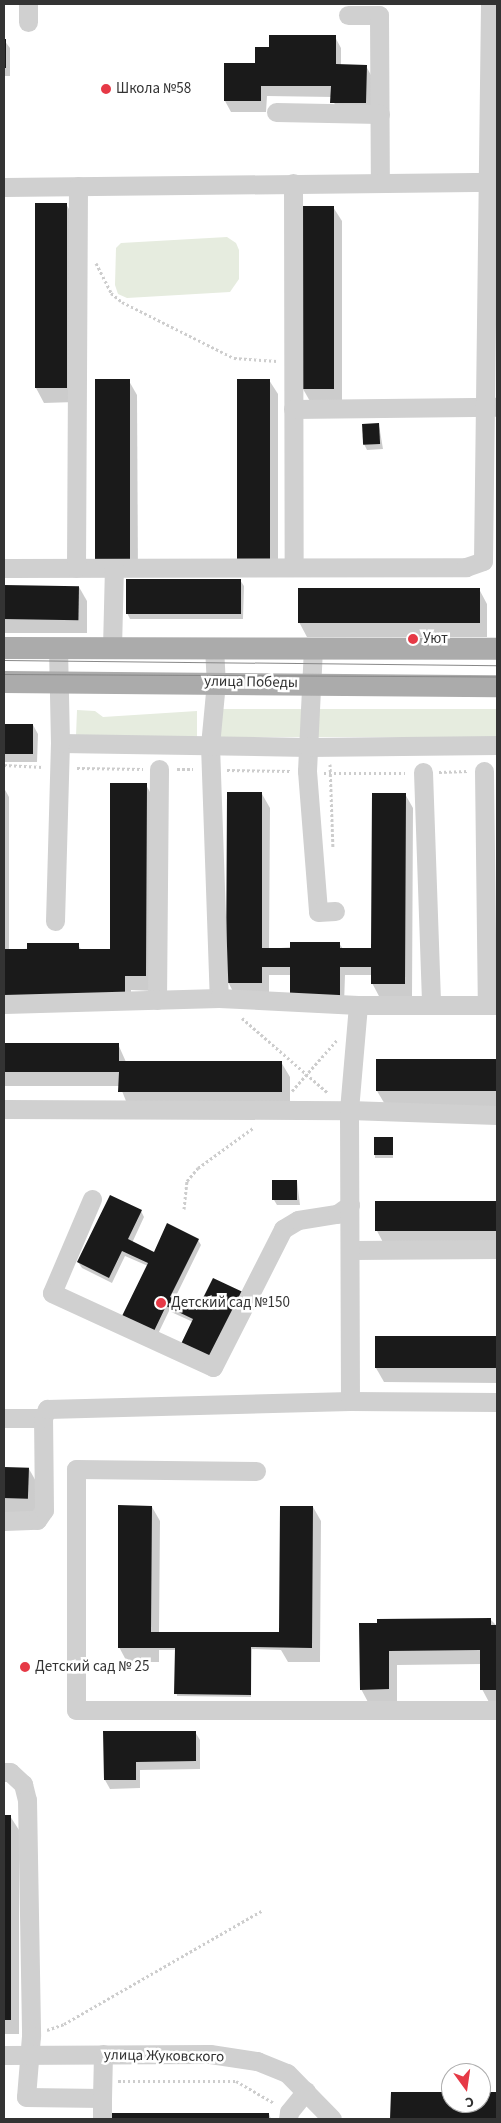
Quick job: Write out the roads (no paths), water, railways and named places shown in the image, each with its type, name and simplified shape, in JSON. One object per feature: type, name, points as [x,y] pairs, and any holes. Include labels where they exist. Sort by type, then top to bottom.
[{"type":"main road","points":[[4,648],[497,649]]},
{"type":"main road","name":"улица Победы","points":[[4,682],[216,682],[497,686]]},
{"type":"street","points":[[4,568],[466,567],[483,560],[491,408],[492,182],[490,4]]},
{"type":"street","points":[[348,15],[379,15],[380,180]]},
{"type":"street","points":[[276,112],[380,114]]},
{"type":"street","points":[[4,187],[380,180],[492,182]]},
{"type":"street","points":[[293,183],[292,409],[294,567]]},
{"type":"street","points":[[76,568],[78,186]]},
{"type":"street","points":[[292,409],[491,408]]},
{"type":"street","points":[[112,648],[114,568]]},
{"type":"street","points":[[55,921],[60,743],[57,682],[58,648]]},
{"type":"street","points":[[214,648],[216,682],[210,745],[219,998]]},
{"type":"street","points":[[313,648],[313,683],[307,771],[318,912],[335,911]]},
{"type":"street","points":[[60,743],[308,748],[329,746],[497,745]]},
{"type":"street","points":[[157,1000],[159,769]]},
{"type":"street","points":[[4,1004],[219,998],[358,1005],[430,1003],[492,1005],[484,771]]},
{"type":"street","points":[[423,772],[430,1003]]},
{"type":"street","points":[[350,1401],[352,1250],[349,1110],[358,1005]]},
{"type":"street","points":[[4,1109],[349,1110],[497,1115]]},
{"type":"street","points":[[92,1199],[52,1294],[213,1367],[283,1229],[298,1220],[337,1214],[350,1205]]},
{"type":"street","points":[[352,1250],[497,1249]]},
{"type":"street","points":[[4,1521],[37,1520],[44,1510],[43,1418],[47,1408],[350,1401],[497,1402]]},
{"type":"street","points":[[4,1418],[43,1418]]},
{"type":"street","points":[[256,1471],[76,1469],[76,1710],[497,1710]]},
{"type":"street","points":[[4,1772],[10,1772],[23,1784],[28,1800],[30,2036],[26,2097],[102,2090]]},
{"type":"street","points":[[102,2054],[102,2119]]},
{"type":"street","name":"улица Жуковского","points":[[4,2055],[210,2054],[257,2061],[287,2073],[332,2119]]},
{"type":"street","points":[[289,2116],[306,2091]]},
{"type":"tram line","points":[[4,660],[497,665]]},
{"type":"tram line","points":[[4,674],[497,677]]},
{"type":"place","name":"Школа №58","points":[[106,89]]},
{"type":"place","name":"Уют","points":[[413,639]]},
{"type":"place","name":"Детский сад №150","points":[[161,1303]]},
{"type":"place","name":"Детский сад № 25","points":[[25,1667]]}]
